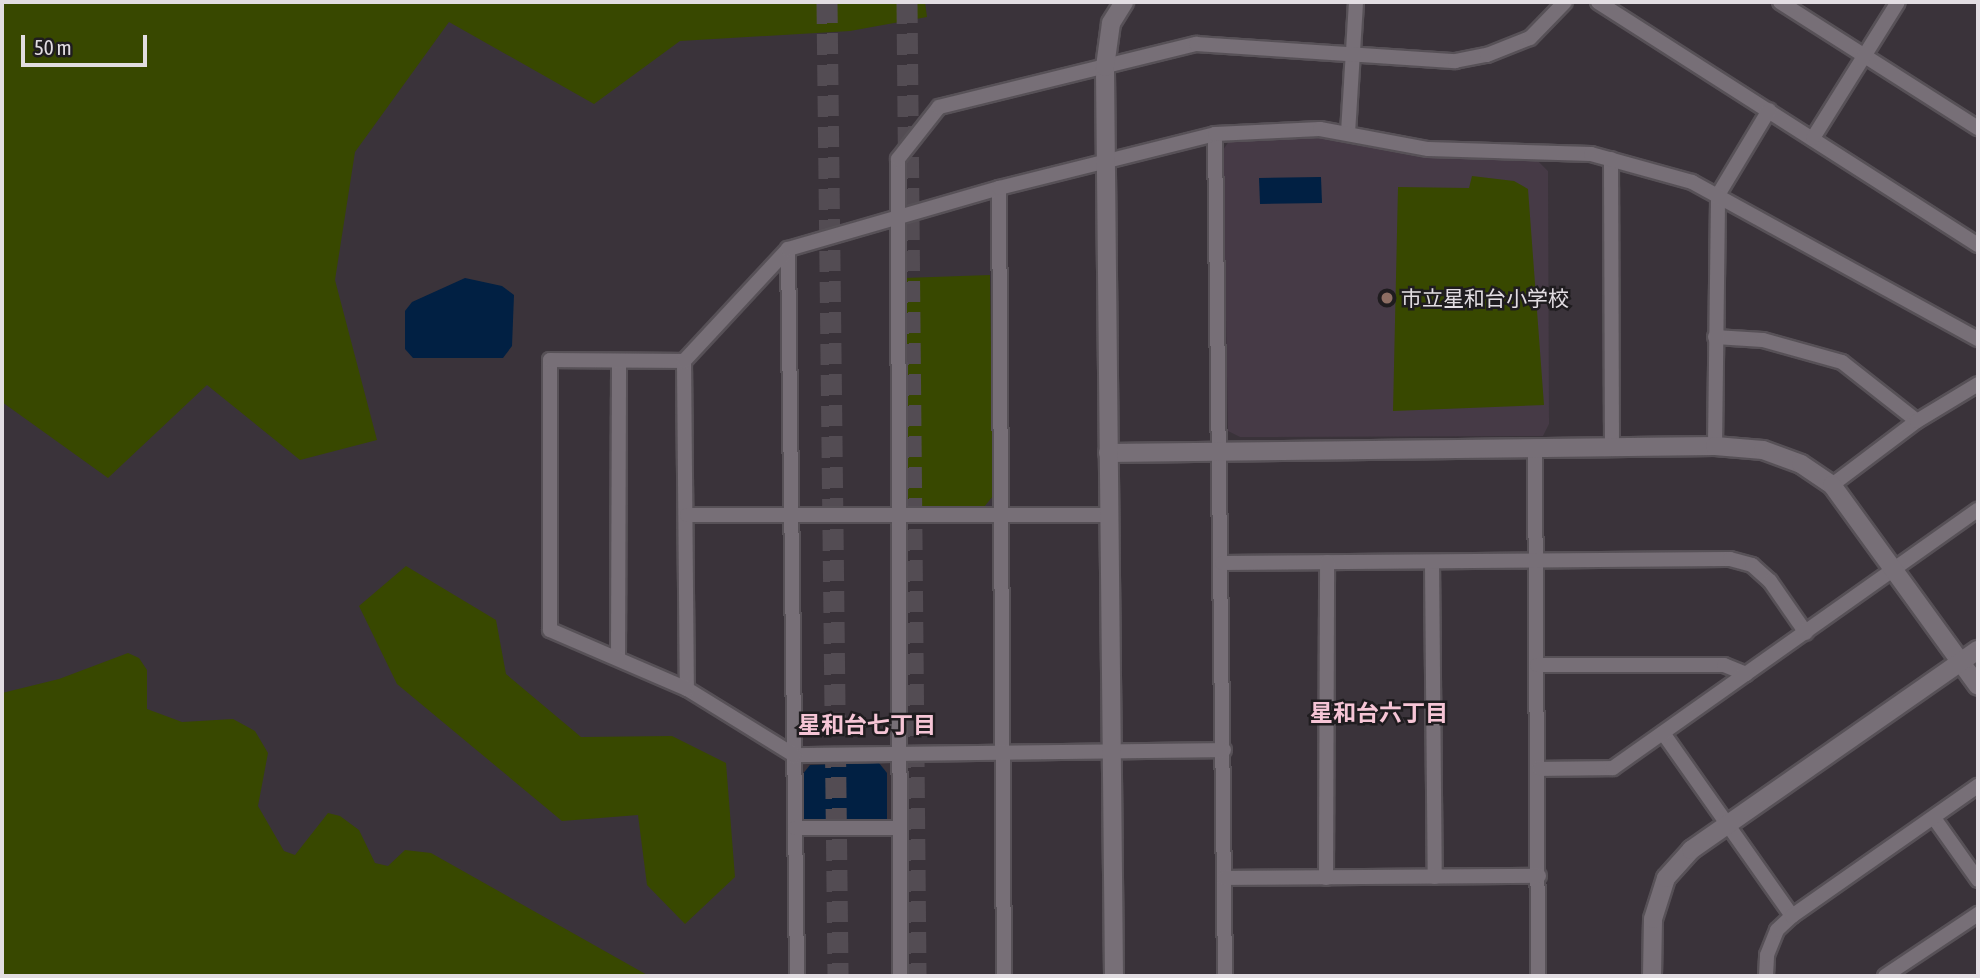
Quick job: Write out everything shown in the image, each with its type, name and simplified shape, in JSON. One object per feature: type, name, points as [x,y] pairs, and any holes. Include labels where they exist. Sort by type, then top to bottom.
[{"type":"street","points":[[1114,976],[1105,67],[1111,23],[1124,2]]},
{"type":"street","points":[[1348,133],[1356,2]]},
{"type":"street","points":[[900,976],[895,237],[901,215],[895,193],[898,159],[939,107],[1196,44],[1455,61],[1487,55],[1530,38],[1565,2]]},
{"type":"street","points":[[1598,2],[1978,245]]},
{"type":"street","points":[[1780,2],[1978,128]]},
{"type":"street","points":[[1813,138],[1898,2]]},
{"type":"street","points":[[1715,446],[1718,195],[1769,110]]},
{"type":"street","points":[[687,688],[684,361],[788,249],[999,188],[1215,134],[1320,129],[1428,149],[1591,154],[1692,182],[1978,339]]},
{"type":"street","points":[[1215,134],[1225,976]]},
{"type":"street","points":[[1611,159],[1612,448]]},
{"type":"street","points":[[999,188],[1004,976]]},
{"type":"street","points":[[788,249],[797,976]]},
{"type":"street","points":[[1715,337],[1763,340],[1842,362],[1917,421]]},
{"type":"street","points":[[684,361],[619,363],[550,360],[550,629],[687,688],[794,755],[1224,750]]},
{"type":"street","points":[[618,658],[619,363]]},
{"type":"street","points":[[1832,485],[1917,421],[1978,384]]},
{"type":"street","points":[[1108,453],[1218,454],[1715,446],[1763,450],[1801,464],[1832,485],[1978,685]]},
{"type":"street","points":[[1535,449],[1540,769],[1538,976]]},
{"type":"street","points":[[1540,769],[1612,768],[1978,510]]},
{"type":"street","points":[[687,515],[1109,515]]},
{"type":"street","points":[[1222,563],[1730,559],[1752,565],[1770,581],[1806,633]]},
{"type":"street","points":[[1326,878],[1327,562]]},
{"type":"street","points":[[1433,562],[1435,877]]},
{"type":"street","points":[[1652,976],[1653,919],[1666,878],[1691,850],[1978,650]]},
{"type":"street","points":[[1537,664],[1724,665],[1746,674]]},
{"type":"street","points":[[1663,733],[1792,916]]},
{"type":"street","points":[[1766,976],[1767,955],[1777,930],[1792,916],[1978,786]]},
{"type":"street","points":[[1934,818],[1978,880]]},
{"type":"street","points":[[795,828],[899,828]]},
{"type":"street","points":[[1224,878],[1539,876]]},
{"type":"street","points":[[1885,976],[1978,914]]},
{"type":"shaded area","name":"市立星和台小学校","points":[[1323,136],[1431,157],[1537,160],[1548,171],[1549,424],[1543,436],[1240,437],[1228,431],[1223,150],[1231,138]]},
{"type":"green space","points":[[2,2],[925,2],[927,17],[850,31],[680,41],[594,104],[449,22],[355,152],[335,280],[377,440],[300,460],[207,385],[108,478],[2,402]]},
{"type":"green space","points":[[1472,176],[1514,181],[1528,189],[1544,405],[1393,411],[1398,187],[1469,188]]},
{"type":"green space","points":[[990,275],[993,496],[984,507],[913,506],[903,499],[904,278]]},
{"type":"green space","points":[[406,566],[496,620],[506,674],[581,737],[672,736],[726,763],[735,877],[685,924],[647,885],[638,815],[562,821],[397,684],[359,606]]},
{"type":"green space","points":[[128,653],[139,658],[147,670],[147,709],[182,722],[233,719],[255,731],[268,753],[258,806],[284,851],[295,855],[328,813],[340,816],[359,830],[375,863],[388,866],[405,850],[431,853],[649,976],[2,976],[2,693],[59,679]]},
{"type":"water","points":[[1321,177],[1322,203],[1260,204],[1259,178]]},
{"type":"water","points":[[465,278],[502,286],[514,295],[512,346],[503,358],[413,358],[405,349],[405,311],[412,302]]},
{"type":"water","points":[[879,763],[887,773],[887,822],[803,823],[802,775],[810,765]]},
{"type":"tunnel","points":[[827,2],[838,976]]},
{"type":"tunnel","points":[[907,2],[916,976]]},
{"type":"place","name":"市立星和台小学校","points":[[1387,298]]},
{"type":"district","name":"星和台六丁目","points":[[1379,713]]},
{"type":"district","name":"星和台七丁目","points":[[867,725]]}]
